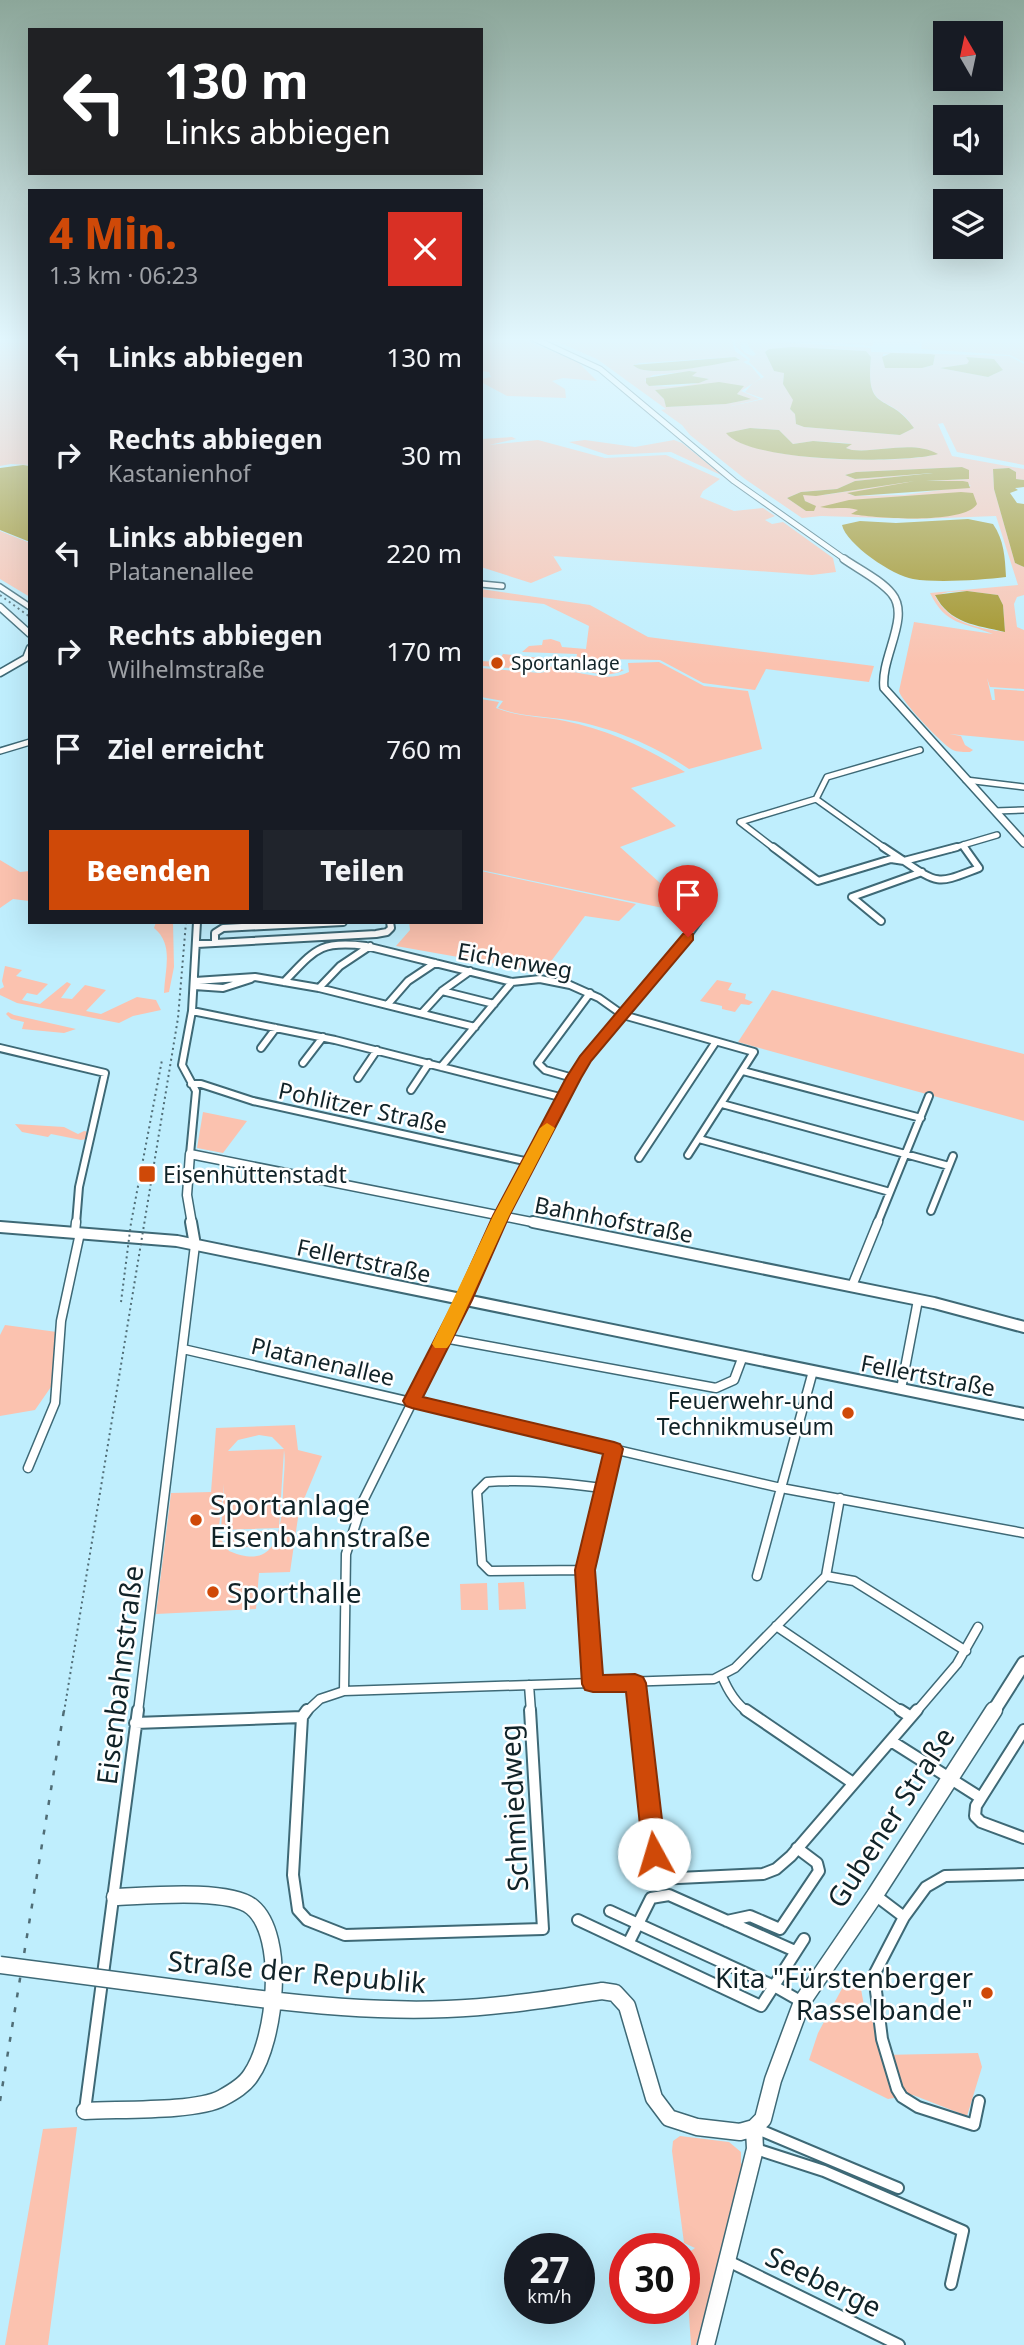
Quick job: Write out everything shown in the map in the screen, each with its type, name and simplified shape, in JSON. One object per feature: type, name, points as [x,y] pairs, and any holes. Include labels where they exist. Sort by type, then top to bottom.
[{"type":"main road","points":[[694,447],[743,488],[892,593],[900,604],[901,614],[884,664],[884,688],[1024,844]]},
{"type":"main road","name":"Gubener Straße","points":[[706,2345],[755,2149],[754,2128],[763,2119],[773,2080],[802,2002],[875,1895],[1024,1662]]},
{"type":"main road","points":[[85,2111],[210,2104],[231,2093],[252,2074],[262,2051],[273,2001],[273,1950],[263,1922],[253,1907],[236,1898],[215,1896],[115,1897]]},
{"type":"main road","name":"Straße der Republik","points":[[0,1965],[273,2001],[359,2008],[425,2010],[511,2005],[602,1991],[615,1993],[627,2006],[660,2110],[669,2118],[697,2127],[740,2132],[754,2128]]},
{"type":"street","points":[[483,584],[502,586]]},
{"type":"street","points":[[0,587],[28,606]]},
{"type":"street","points":[[0,607],[28,632]]},
{"type":"street","points":[[0,673],[26,658],[28,653]]},
{"type":"street","points":[[0,751],[28,743]]},
{"type":"street","points":[[920,750],[827,777],[816,799],[740,822],[818,881],[891,859],[907,862],[997,835]]},
{"type":"street","points":[[966,780],[1024,788]]},
{"type":"street","points":[[816,799],[934,880],[941,881],[978,868],[963,845]]},
{"type":"street","points":[[995,811],[1024,810]]},
{"type":"street","points":[[881,921],[852,897],[922,872]]},
{"type":"street","points":[[344,1690],[346,1554],[363,1501],[463,1300],[501,1216],[573,1078],[585,1059],[669,961],[698,921]]},
{"type":"street","points":[[195,1245],[187,1195],[196,1091],[182,1065],[192,1012],[197,924]]},
{"type":"street","points":[[215,943],[217,930],[306,924]]},
{"type":"street","points":[[197,944],[376,934],[387,932],[391,928],[390,924]]},
{"type":"street","points":[[288,925],[289,938]]},
{"type":"street","name":"Eichenweg","points":[[284,982],[314,952],[331,944],[370,946],[512,982],[533,978],[590,993],[609,1003],[623,1015],[754,1052],[743,1071]]},
{"type":"street","points":[[319,988],[340,966],[370,946]]},
{"type":"street","points":[[388,1004],[408,981],[435,963]]},
{"type":"street","points":[[422,1013],[442,990],[470,971]]},
{"type":"street","points":[[194,983],[255,977],[319,988],[475,1027]]},
{"type":"street","points":[[441,1067],[512,982]]},
{"type":"street","points":[[442,990],[494,1004]]},
{"type":"street","points":[[573,1078],[545,1070],[538,1063],[590,993]]},
{"type":"street","points":[[192,1012],[323,1037],[564,1098]]},
{"type":"street","points":[[261,1048],[276,1028]]},
{"type":"street","points":[[303,1063],[323,1037]]},
{"type":"street","points":[[639,1158],[715,1043]]},
{"type":"street","points":[[0,1048],[105,1073],[79,1187],[78,1232],[61,1321],[55,1403],[28,1468]]},
{"type":"street","points":[[358,1078],[377,1050]]},
{"type":"street","points":[[411,1090],[429,1063]]},
{"type":"street","points":[[688,1155],[743,1071],[921,1118]]},
{"type":"street","name":"Pohlitzer Straße","points":[[191,1084],[201,1084],[253,1101],[529,1162]]},
{"type":"street","points":[[852,1286],[929,1096]]},
{"type":"street","points":[[722,1104],[949,1166]]},
{"type":"street","points":[[699,1139],[890,1192]]},
{"type":"street","name":"Bahnhofstraße","points":[[190,1154],[216,1157],[852,1286],[977,1312],[1024,1327]]},
{"type":"street","points":[[931,1211],[953,1156]]},
{"type":"street","name":"Fellertstraße","points":[[0,1227],[143,1236],[177,1241],[1024,1414]]},
{"type":"street","points":[[177,1241],[194,1231]]},
{"type":"street","name":"Eisenbahnstraße","points":[[85,2111],[115,1897],[195,1245]]},
{"type":"street","points":[[901,1389],[918,1300]]},
{"type":"street","points":[[444,1338],[716,1388],[734,1380],[743,1356]]},
{"type":"street","name":"Platanenallee","points":[[184,1349],[781,1488],[1024,1533]]},
{"type":"street","points":[[757,1576],[813,1371]]},
{"type":"street","points":[[593,1684],[585,1570],[602,1488],[614,1449]]},
{"type":"street","points":[[585,1570],[489,1571],[482,1563],[477,1492],[488,1482],[508,1480],[602,1488]]},
{"type":"street","points":[[135,1723],[302,1717],[309,1705],[322,1697],[344,1690],[635,1683],[722,1676],[735,1668],[826,1576],[840,1498]]},
{"type":"street","points":[[826,1576],[854,1581],[966,1651]]},
{"type":"street","points":[[776,1626],[911,1717]]},
{"type":"street","points":[[635,1683],[657,1879],[763,1874],[776,1869],[797,1848],[891,1741],[966,1651],[978,1627]]},
{"type":"street","points":[[722,1676],[727,1689],[740,1706],[853,1783]]},
{"type":"street","name":"Schmiedweg","points":[[302,1717],[292,1882],[298,1910],[317,1927],[345,1935],[543,1929],[529,1685]]},
{"type":"street","points":[[1024,1730],[976,1806],[975,1816],[981,1822],[1024,1838]]},
{"type":"street","points":[[891,1741],[981,1798]]},
{"type":"street","points":[[727,1921],[750,1916],[780,1928],[819,1871],[817,1863],[797,1848]]},
{"type":"street","points":[[979,2101],[974,2125],[901,2096],[891,2078],[872,1985],[882,1958],[904,1917],[926,1887],[945,1876],[1024,1874]]},
{"type":"street","points":[[629,1942],[651,1898],[669,1895],[795,1951]]},
{"type":"street","points":[[875,1895],[904,1917]]},
{"type":"street","points":[[610,1911],[774,1986],[802,2002]]},
{"type":"street","points":[[578,1920],[761,2006],[804,1939]]},
{"type":"street","points":[[754,2128],[770,2137],[898,2188]]},
{"type":"street","points":[[755,2149],[824,2171],[963,2231],[951,2284]]},
{"type":"street","name":"Seeberge","points":[[727,2261],[899,2345]]},
{"type":"shaded area","points":[[0,447],[28,447],[28,465],[0,466]]},
{"type":"shaded area","points":[[483,447],[566,447],[605,458],[666,455],[720,479],[703,491],[700,497],[734,511],[763,508],[775,516],[765,520],[772,524],[783,522],[833,558],[836,572],[812,575],[553,556],[562,570],[531,583],[483,568]]},
{"type":"shaded area","points":[[585,447],[688,447],[723,476],[671,452],[608,455]]},
{"type":"shaded area","points":[[706,447],[756,447],[794,455],[861,460],[937,454],[918,448],[846,448],[948,447],[952,456],[1024,469],[1024,480],[1016,479],[1016,472],[1009,468],[993,469],[994,489],[1015,563],[1024,567],[1024,595],[1017,597],[1014,604],[1017,627],[1024,630],[1024,689],[990,687],[987,678],[992,700],[995,700],[994,689],[1024,691],[1024,741],[949,734],[961,736],[965,745],[973,750],[953,750],[923,723],[899,691],[914,622],[993,634],[949,617],[936,604],[930,593],[1018,585],[996,516],[917,519],[821,516],[802,518],[745,479]],"holes":[[[962,467],[969,471],[969,479],[907,482],[824,495],[802,495],[805,501],[815,506],[813,511],[806,511],[787,498],[801,492],[837,489],[855,481],[933,473],[855,479],[845,475],[856,472]],[[963,481],[971,486],[904,495],[849,494],[918,482]],[[967,591],[998,595],[1003,605],[1005,632],[965,623],[948,612],[935,596]]]},
{"type":"shaded area","points":[[756,447],[847,447],[852,450],[918,448],[938,454],[861,460],[828,459]]},
{"type":"shaded area","points":[[955,447],[1024,447],[1024,465],[957,452]]},
{"type":"shaded area","points":[[28,466],[28,541],[0,530],[0,468]]},
{"type":"shaded area","points":[[962,467],[969,470],[969,479],[926,481],[963,481],[968,482],[970,488],[855,496],[847,493],[915,481],[816,496],[803,495],[805,501],[816,506],[814,511],[806,511],[787,498],[801,492],[837,489],[855,481],[933,473],[855,479],[845,475],[856,472]]},
{"type":"shaded area","points":[[1009,468],[1016,472],[1016,479],[1024,480],[1024,487],[1015,488],[1018,490],[1010,493],[1017,503],[1024,504],[1024,567],[1015,563],[994,489],[993,469]]},
{"type":"shaded area","points":[[973,493],[977,504],[969,511],[937,517],[879,517],[851,514],[858,510],[853,509],[820,507],[849,500]]},
{"type":"shaded area","points":[[968,519],[993,524],[997,530],[1002,543],[1006,577],[947,581],[904,577],[861,550],[845,533],[842,525],[860,521],[896,523]]},
{"type":"shaded area","points":[[0,531],[28,542],[28,596],[0,579]]},
{"type":"shaded area","points":[[483,589],[590,605],[648,637],[874,666],[869,682],[766,669],[755,690],[703,683],[660,660],[601,659],[598,664],[624,670],[612,674],[592,673],[574,667],[577,654],[522,652],[529,646],[542,645],[543,640],[551,639],[560,642],[562,647],[586,649],[589,626],[544,604],[483,597]]},
{"type":"shaded area","points":[[967,591],[998,595],[1003,605],[1005,632],[956,618],[941,605],[935,595]]},
{"type":"shaded area","points":[[503,654],[550,659],[547,666],[554,667],[553,671],[610,677],[629,672],[628,663],[659,662],[704,686],[748,691],[762,749],[689,769],[660,751],[612,731],[579,722],[506,711],[498,708],[503,701],[483,697],[483,668],[539,673],[552,671],[483,666],[483,661],[498,662]]},
{"type":"shaded area","points":[[483,699],[499,702],[496,708],[505,711],[565,721],[612,735],[657,755],[685,772],[631,788],[676,826],[620,847],[679,900],[693,905],[687,913],[483,870]]},
{"type":"shaded area","points":[[0,860],[20,872],[28,871],[28,901],[13,899],[0,908]]},
{"type":"shaded area","points":[[483,871],[636,904],[619,921],[585,916],[543,972],[396,946],[410,930],[409,924],[483,924]]},
{"type":"shaded area","points":[[155,924],[173,924],[174,967],[169,992],[164,993],[166,949],[160,934],[154,928]]},
{"type":"shaded area","points":[[5,966],[22,970],[16,976],[48,984],[37,995],[27,993],[22,1000],[40,1004],[67,982],[71,984],[61,998],[72,999],[85,985],[106,990],[86,1011],[101,1014],[137,997],[156,1000],[161,1010],[133,1016],[119,1023],[17,1003],[0,995],[0,989],[4,987],[2,981]]},
{"type":"shaded area","points":[[717,980],[732,983],[728,990],[746,994],[745,999],[753,1002],[749,1005],[741,1004],[735,1012],[700,1001]]},
{"type":"shaded area","points":[[772,990],[1024,1054],[1024,1121],[738,1042]]},
{"type":"shaded area","points":[[8,1012],[76,1029],[64,1033],[22,1029],[24,1022],[11,1019],[6,1014]]},
{"type":"shaded area","points":[[203,1112],[247,1121],[223,1153],[197,1148]]},
{"type":"shaded area","points":[[15,1124],[64,1127],[78,1134],[89,1132],[86,1139],[81,1140],[51,1134],[48,1137],[22,1132]]},
{"type":"shaded area","points":[[5,1325],[57,1332],[53,1384],[35,1410],[0,1416],[0,1335]]},
{"type":"shaded area","points":[[295,1425],[298,1450],[322,1456],[299,1511],[290,1572],[259,1573],[256,1609],[156,1614],[171,1493],[211,1492],[216,1428]],"holes":[[[259,1435],[272,1437],[284,1449],[228,1451],[238,1440]],[[284,1450],[281,1521],[278,1533],[274,1544],[258,1556],[245,1556],[229,1551],[218,1535],[224,1484],[221,1530],[279,1528]]]},
{"type":"shaded area","points":[[268,1531],[267,1546],[230,1548],[232,1532]]},
{"type":"shaded area","points":[[524,1582],[526,1609],[499,1610],[498,1583]]},
{"type":"shaded area","points":[[487,1583],[488,1610],[461,1610],[460,1584]]},
{"type":"shaded area","points":[[845,1983],[861,1989],[865,2011],[870,2012],[882,2055],[978,2053],[982,2067],[967,2116],[913,2095],[888,2099],[809,2060],[818,2033]]},
{"type":"shaded area","points":[[77,2127],[48,2345],[5,2345],[43,2129]]},
{"type":"shaded area","points":[[680,2136],[729,2142],[741,2152],[741,2163],[746,2169],[696,2345],[691,2345],[690,2324],[700,2324],[700,2233],[683,2233],[673,2141]]},
{"type":"railway","points":[[0,595],[28,616]]},
{"type":"railway","points":[[64,1712],[178,1018],[186,924]]},
{"type":"railway","points":[[121,1302],[131,1223],[162,1060]]},
{"type":"railway","points":[[0,2101],[64,1710]]},
{"type":"slow traffic","points":[[441,1344],[501,1216],[547,1128]]},
{"type":"place","name":"Sportanlage","points":[[497,663]]},
{"type":"place","name":"Eisenhüttenstadt","points":[[147,1174]]},
{"type":"place","name":"Feuerwehr-und Technikmuseum","points":[[848,1413]]},
{"type":"place","name":"Sportanlage Eisenbahnstraße","points":[[196,1520]]},
{"type":"place","name":"Sporthalle","points":[[213,1592]]},
{"type":"place","name":"Kita \"Fürstenberger Rasselbande\"","points":[[987,1993]]},
{"type":"route","points":[[654,1854],[635,1683],[593,1684],[585,1570],[602,1488],[614,1449],[412,1401],[463,1300],[501,1216],[573,1078],[585,1059],[688,937]]}]
